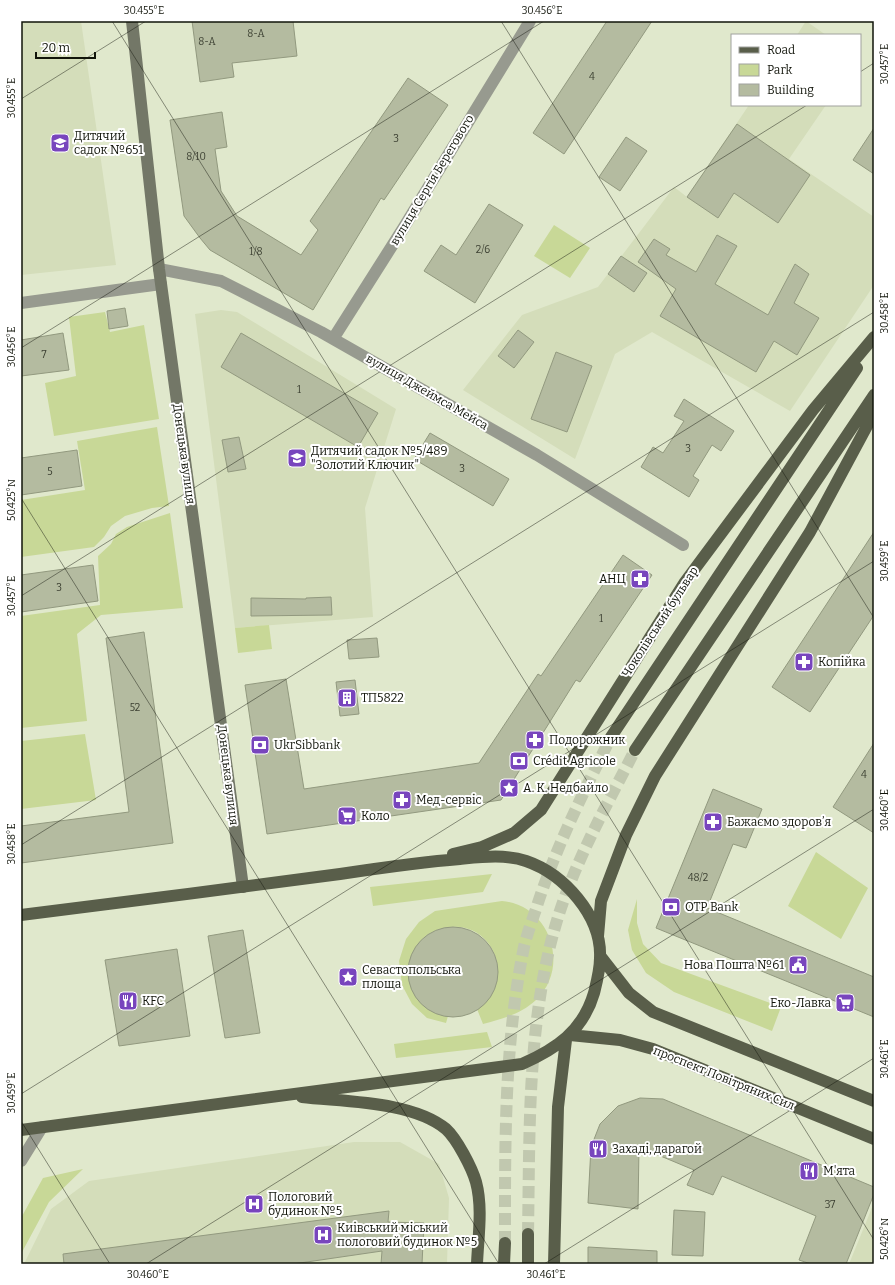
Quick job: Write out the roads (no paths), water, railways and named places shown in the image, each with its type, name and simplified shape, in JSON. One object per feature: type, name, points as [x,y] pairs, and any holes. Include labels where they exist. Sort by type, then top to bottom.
[{"type":"main road","name":"Чоколівський бульвар","points":[[420,862],[482,847],[514,833],[541,810],[685,582],[813,410],[874,338]]},
{"type":"main road","name":"Чоколівський бульвар","points":[[611,737],[874,342]]},
{"type":"main road","points":[[635,750],[874,395]]},
{"type":"main road","points":[[21,1130],[522,1064],[545,1054],[568,1037],[592,1001],[598,976],[600,957],[598,937],[601,901],[626,835],[655,776],[810,532],[874,413]]},
{"type":"main road","points":[[21,915],[243,887],[420,862],[489,857],[525,861],[551,873],[572,890],[586,910],[598,937]]},
{"type":"main road","points":[[600,957],[629,993],[653,1012],[874,1101]]},
{"type":"main road","points":[[554,1264],[558,1107],[568,1037]]},
{"type":"main road","name":"проспект Повітряних Сил","points":[[568,1037],[620,1040],[653,1049],[874,1139]]},
{"type":"main road","points":[[280,1095],[389,1107],[423,1116],[446,1130],[463,1152],[476,1182],[479,1210],[477,1264]]},
{"type":"main road","points":[[528,1234],[528,1264]]},
{"type":"main road","points":[[504,1264],[505,1243]]},
{"type":"street","name":"Донецька вулиця","points":[[132,21],[159,269],[243,887]]},
{"type":"street","name":"вулиця Сергія Берегового","points":[[334,339],[404,228],[530,21]]},
{"type":"street","name":"вулиця Джеймса Мейса","points":[[159,269],[220,281],[334,339],[538,455],[683,545]]},
{"type":"street","points":[[21,303],[161,284]]},
{"type":"street","points":[[21,1161],[42,1127]]},
{"type":"tunnel","points":[[505,1243],[505,1169],[509,1057],[517,984],[524,947],[544,887],[561,843],[611,737]]},
{"type":"tunnel","points":[[528,1234],[529,1145],[533,1055],[538,1010],[546,966],[556,923],[578,864],[593,831],[635,750]]},
{"type":"place","name":"Дитячий садок №651","points":[[60,143]]},
{"type":"place","name":"Дитячий садок №5/489 \"Золотий Ключик\"","points":[[297,458]]},
{"type":"place","name":"АНЦ","points":[[640,579]]},
{"type":"place","name":"Копійка","points":[[804,662]]},
{"type":"place","name":"ТП5822","points":[[347,698]]},
{"type":"place","name":"Подорожник","points":[[535,740]]},
{"type":"place","name":"UkrSibbank","points":[[260,745]]},
{"type":"place","name":"Crédit Agricole","points":[[519,761]]},
{"type":"place","name":"А. К. Недбайло","points":[[509,788]]},
{"type":"place","name":"Мед-сервіс","points":[[402,800]]},
{"type":"place","name":"Коло","points":[[347,816]]},
{"type":"place","name":"Бажаємо здоровʼя","points":[[713,822]]},
{"type":"place","name":"OTP Bank","points":[[671,907]]},
{"type":"place","name":"Нова Пошта №61","points":[[798,965]]},
{"type":"place","name":"Севастопольська площа","points":[[348,977]]},
{"type":"place","name":"KFC","points":[[128,1001]]},
{"type":"place","name":"Еко-Лавка","points":[[845,1003]]},
{"type":"place","name":"Захаді, дарагой","points":[[598,1149]]},
{"type":"place","name":"М'ята","points":[[809,1171]]},
{"type":"place","name":"Пологовий будинок №5","points":[[254,1204]]},
{"type":"place","name":"Киівський міський пологовий будинок №5","points":[[323,1235]]}]
